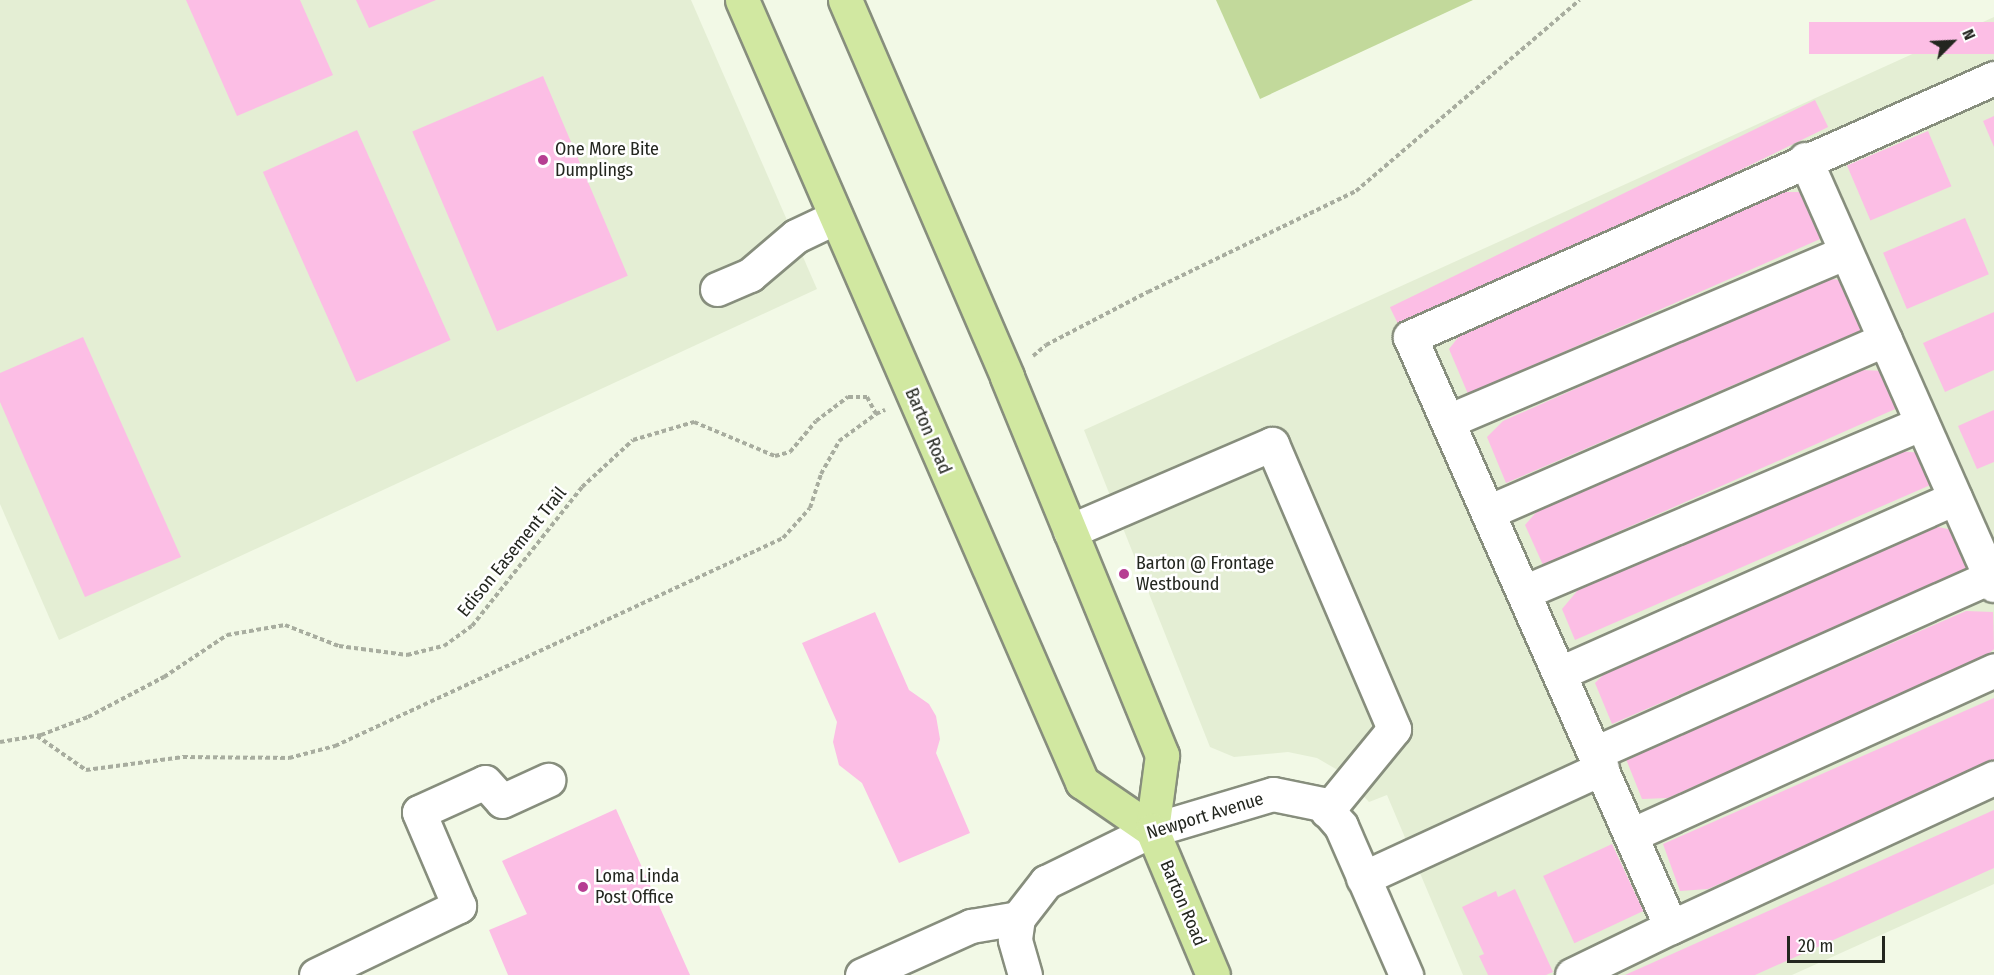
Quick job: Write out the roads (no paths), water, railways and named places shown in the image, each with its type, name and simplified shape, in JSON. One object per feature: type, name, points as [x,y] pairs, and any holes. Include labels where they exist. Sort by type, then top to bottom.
[{"type":"main road","name":"Barton Road","points":[[742,0],[1082,782],[1152,830],[1213,975]]},
{"type":"main road","points":[[845,0],[1007,377],[1162,755],[1152,830]]},
{"type":"street","points":[[1671,927],[1410,337],[1804,159],[1994,78]]},
{"type":"street","points":[[1363,878],[1599,761],[1992,581],[1804,159]]},
{"type":"street","points":[[717,289],[750,275],[796,236],[836,217]]},
{"type":"street","points":[[1448,421],[1846,252]]},
{"type":"street","points":[[1488,512],[1885,339]]},
{"type":"street","points":[[1524,592],[1922,423]]},
{"type":"street","points":[[1070,531],[1272,444],[1394,729],[1327,811],[1341,826],[1406,975]]},
{"type":"street","points":[[1560,673],[1955,498]]},
{"type":"street","points":[[1631,835],[1994,670]]},
{"type":"street","points":[[1572,975],[1994,778]]},
{"type":"street","points":[[316,975],[459,906],[418,812],[485,782],[502,801],[548,780]]},
{"type":"street","name":"Newport Avenue","points":[[1018,918],[1047,882],[1152,830],[1273,795],[1322,804],[1327,811]]},
{"type":"street","points":[[862,975],[971,926],[1018,918],[1015,939],[1025,975]]},
{"type":"place","name":"One More Bite Dumplings","points":[[543,160]]},
{"type":"place","name":"Barton @ Frontage Westbound","points":[[1124,574]]},
{"type":"place","name":"Loma Linda Post Office","points":[[583,887]]}]
